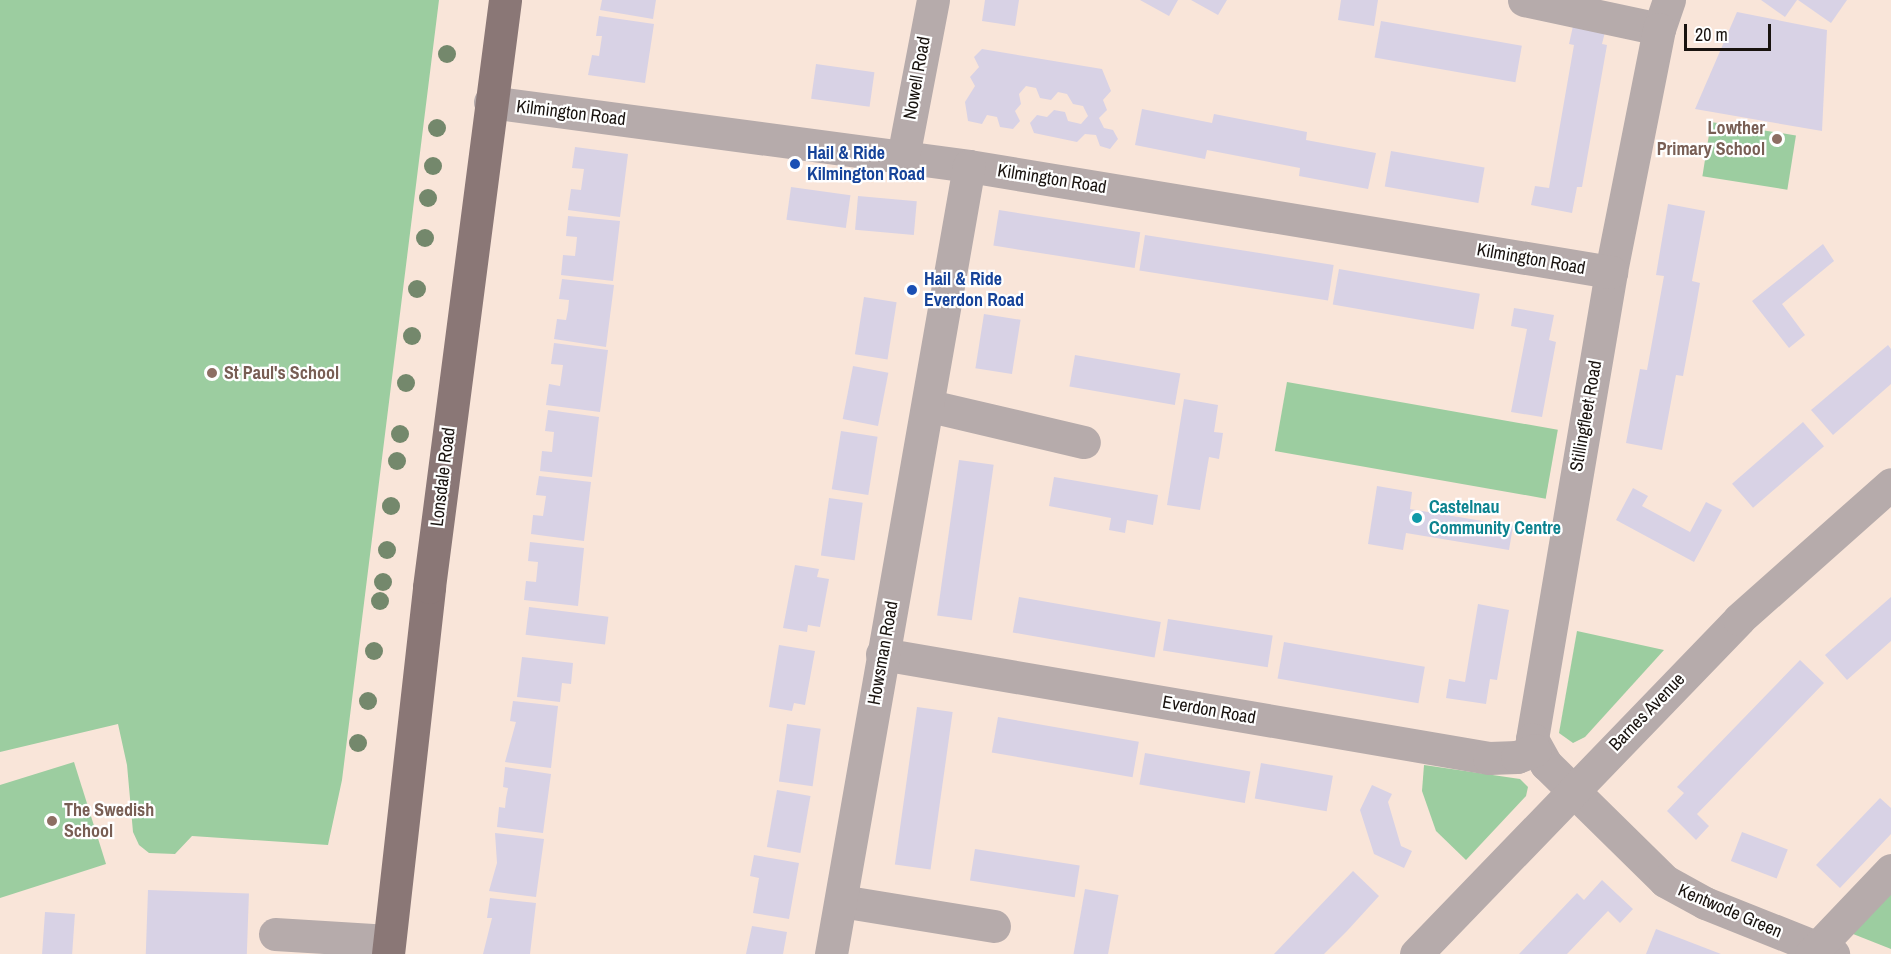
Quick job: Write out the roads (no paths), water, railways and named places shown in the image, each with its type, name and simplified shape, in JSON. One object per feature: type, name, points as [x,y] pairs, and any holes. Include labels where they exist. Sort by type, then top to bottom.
[{"type":"main road","name":"Lonsdale Road","points":[[389,947],[490,102],[505,0]]},
{"type":"street","name":"Nowell Road","points":[[903,157],[933,0]]},
{"type":"street","name":"Stillingfleet Road","points":[[1524,0],[1664,14],[1611,272],[1532,728],[1535,750]]},
{"type":"street","name":"Kilmington Road","points":[[490,102],[969,165],[1611,272]]},
{"type":"street","name":"Howsman Road","points":[[831,954],[882,654],[930,406],[969,165]]},
{"type":"street","points":[[930,406],[1084,442]]},
{"type":"street","name":"Barnes Avenue","points":[[1416,954],[1739,619],[1891,483]]},
{"type":"street","name":"Everdon Road","points":[[882,654],[1489,758],[1517,758],[1535,750]]},
{"type":"street","points":[[1535,750],[1572,790]]},
{"type":"street","name":"Kentwode Green","points":[[1572,790],[1665,881],[1705,903],[1820,952],[1891,870]]},
{"type":"street","points":[[841,902],[994,926]]},
{"type":"street","points":[[275,934],[389,947]]},
{"type":"place","name":"Lowther Primary School","points":[[1777,139]]},
{"type":"place","name":"Hail & Ride Kilmington Road","points":[[795,164]]},
{"type":"place","name":"Hail & Ride Everdon Road","points":[[912,290]]},
{"type":"place","name":"St Paul's School","points":[[212,373]]},
{"type":"place","name":"Castelnau Community Centre","points":[[1417,518]]},
{"type":"place","name":"The Swedish School","points":[[52,821]]}]
